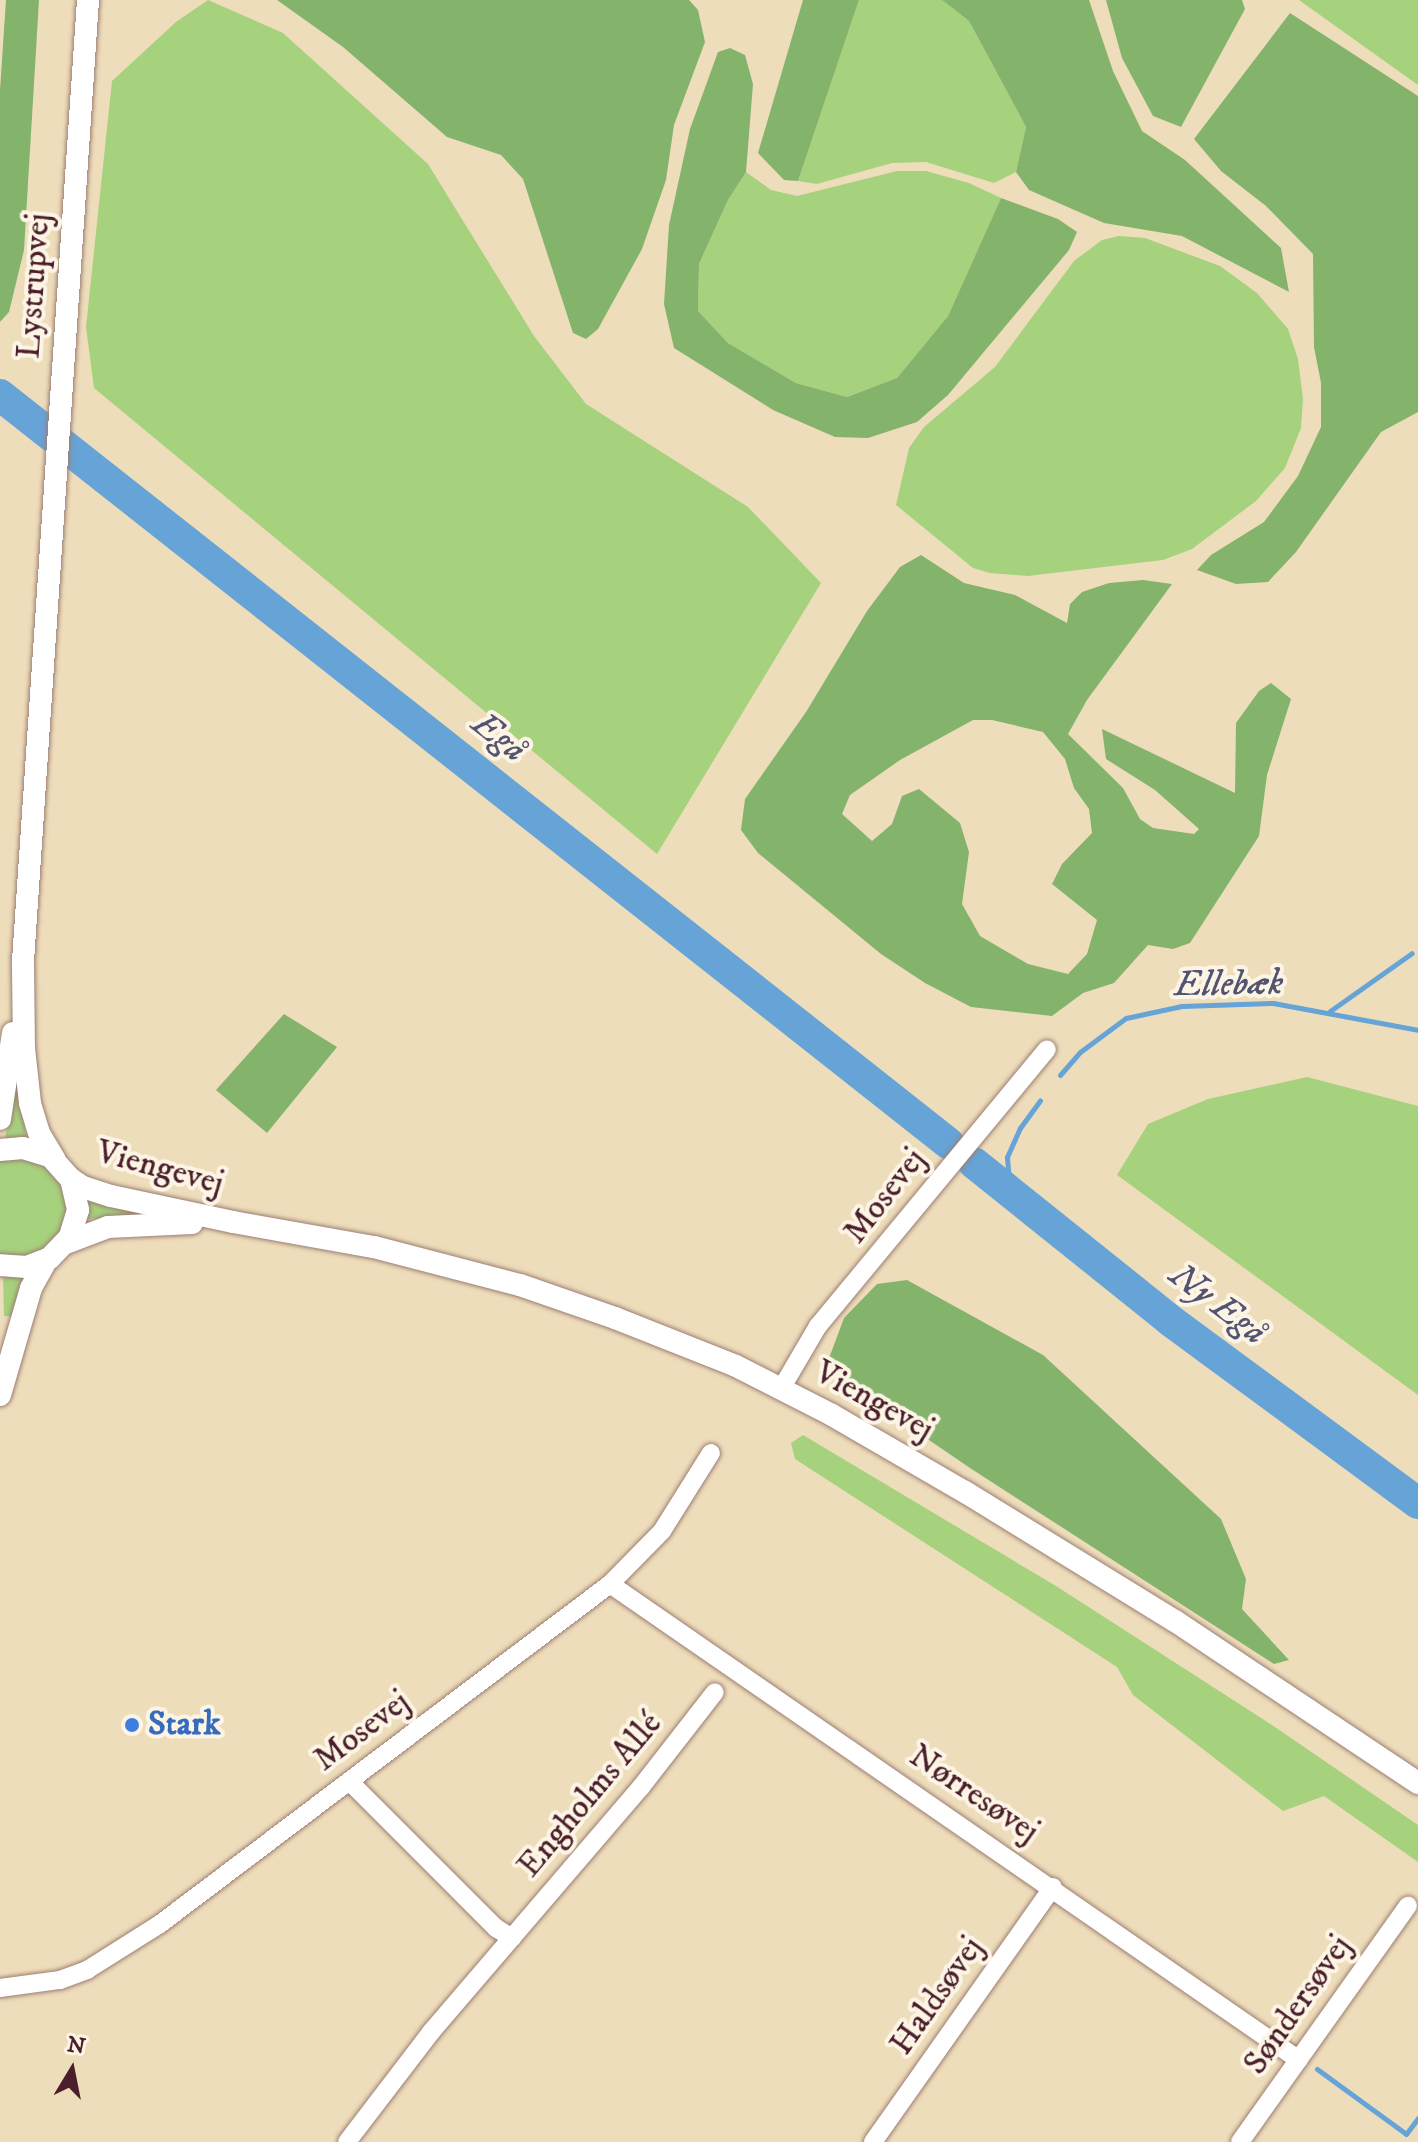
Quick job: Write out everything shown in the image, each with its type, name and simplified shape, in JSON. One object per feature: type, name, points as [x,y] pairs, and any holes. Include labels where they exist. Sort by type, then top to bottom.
[{"type":"street","name":"Lystrupvej","points":[[71,1179],[42,1140],[30,1103],[24,1049],[23,961],[88,0]]},
{"type":"street","name":"Lystrupvej","points":[[0,1119],[23,961]]},
{"type":"street","points":[[0,1048],[17,987]]},
{"type":"street","name":"Mosevej","points":[[781,1389],[818,1326],[1047,1049]]},
{"type":"street","points":[[0,1150],[31,1149],[55,1160]]},
{"type":"street","points":[[0,1395],[31,1288],[46,1261],[66,1243],[78,1210],[71,1179]]},
{"type":"street","name":"Viengevej","points":[[71,1179],[98,1193],[233,1222],[374,1247],[520,1285],[615,1318],[781,1389],[902,1455],[1175,1621],[1418,1783]]},
{"type":"street","name":"Viengevej","points":[[66,1243],[108,1227],[233,1222]]},
{"type":"street","points":[[0,1265],[27,1267],[46,1261]]},
{"type":"street","name":"Mosevej","points":[[0,1988],[60,1980],[87,1970],[124,1950],[349,1781],[610,1584],[662,1531],[711,1453]]},
{"type":"street","name":"Nørresøvej","points":[[610,1584],[1053,1887],[1299,2060]]},
{"type":"street","name":"Engholms Allé","points":[[347,2142],[431,2032],[641,1787],[715,1692]]},
{"type":"street","points":[[349,1781],[496,1928],[512,1938]]},
{"type":"street","name":"Haldsøvej","points":[[873,2142],[1053,1887]]},
{"type":"street","name":"Søndersøvej","points":[[1240,2142],[1408,1906]]},
{"type":"green space","points":[[6,0],[39,0],[24,250],[9,312],[0,322],[0,90]]},
{"type":"green space","points":[[208,0],[283,33],[428,164],[534,336],[586,404],[748,507],[821,583],[657,854],[94,388],[86,327],[112,81],[176,22]]},
{"type":"green space","points":[[277,0],[689,0],[698,10],[705,42],[674,125],[666,180],[642,249],[598,329],[586,339],[573,333],[523,179],[501,155],[447,137],[343,47]]},
{"type":"green space","points":[[803,0],[859,0],[798,181],[784,180],[758,153]]},
{"type":"green space","points":[[859,0],[942,0],[969,21],[1026,127],[1016,172],[994,183],[926,162],[892,163],[817,184],[798,181]]},
{"type":"green space","points":[[942,0],[1089,0],[1113,71],[1142,131],[1185,160],[1281,248],[1289,292],[1182,236],[1104,223],[1029,190],[1016,172],[1026,127],[969,21]]},
{"type":"green space","points":[[1106,0],[1242,0],[1245,9],[1181,127],[1153,116],[1122,58]]},
{"type":"green space","points":[[1299,0],[1418,0],[1418,85]]},
{"type":"green space","points":[[1290,13],[1418,96],[1418,412],[1381,432],[1296,552],[1268,582],[1236,584],[1197,570],[1211,555],[1264,522],[1298,476],[1321,427],[1321,383],[1314,347],[1313,254],[1266,206],[1221,171],[1194,139]]},
{"type":"green space","points":[[730,48],[745,55],[753,84],[746,172],[728,200],[699,264],[698,311],[728,343],[796,383],[847,397],[897,378],[948,316],[1001,198],[1058,219],[1077,232],[1069,250],[948,395],[917,422],[868,438],[835,437],[773,410],[674,348],[664,304],[669,225],[690,129],[718,52]]},
{"type":"green space","points":[[897,171],[926,171],[969,183],[1001,198],[948,316],[897,378],[847,397],[796,383],[728,343],[698,311],[699,264],[728,200],[746,172],[771,190],[797,196]]},
{"type":"green space","points":[[1119,236],[1145,238],[1220,266],[1257,293],[1288,329],[1298,359],[1303,399],[1301,428],[1285,468],[1256,501],[1192,549],[1163,560],[1028,576],[990,573],[973,568],[896,505],[909,448],[924,427],[995,367],[1074,261],[1102,240]]},
{"type":"green space","points":[[921,555],[964,583],[1015,595],[1067,623],[1070,604],[1082,592],[1109,583],[1143,580],[1172,584],[1087,700],[1068,734],[1123,788],[1140,819],[1153,828],[1194,834],[1199,829],[1155,790],[1106,759],[1102,729],[1235,793],[1236,723],[1259,691],[1271,683],[1291,699],[1267,775],[1259,836],[1190,943],[1173,949],[1148,945],[1114,983],[1083,993],[1052,1016],[971,1007],[925,983],[881,954],[758,853],[741,830],[745,799],[806,712],[867,611],[900,567]],"holes":[[[973,720],[992,720],[1043,732],[1065,759],[1074,788],[1089,809],[1092,833],[1062,864],[1052,884],[1097,920],[1087,954],[1068,974],[1028,964],[980,936],[962,904],[969,852],[960,823],[919,789],[902,796],[892,824],[872,841],[842,814],[850,795],[900,760]]]},
{"type":"green space","points":[[284,1014],[337,1047],[267,1133],[216,1090]]},
{"type":"green space","points":[[1307,1077],[1418,1106],[1418,1395],[1117,1175],[1148,1124],[1208,1099]]},
{"type":"green space","points":[[15,1083],[20,1086],[26,1137],[5,1139]]},
{"type":"green space","points":[[11,1157],[40,1162],[58,1177],[68,1201],[66,1221],[55,1243],[26,1258],[0,1255],[0,1160]]},
{"type":"green space","points":[[87,1199],[143,1213],[143,1215],[88,1219]]},
{"type":"green space","points":[[3,1276],[27,1277],[14,1317],[4,1316]]},
{"type":"green space","points":[[907,1280],[1043,1355],[1221,1519],[1246,1579],[1242,1609],[1289,1660],[1274,1664],[970,1468],[825,1369],[844,1318],[877,1284]]},
{"type":"green space","points":[[803,1435],[1056,1586],[1272,1725],[1418,1825],[1418,1862],[1324,1796],[1283,1811],[1133,1695],[1117,1667],[795,1459],[791,1443]]},
{"type":"waterway","name":"Egå","points":[[0,395],[948,1143]]},
{"type":"waterway","points":[[1330,1011],[1412,953]]},
{"type":"waterway","name":"Ellebæk","points":[[1060,1075],[1080,1052],[1126,1018],[1182,1006],[1273,1003],[1418,1030]]},
{"type":"waterway","points":[[1010,1192],[1007,1157],[1020,1128],[1040,1100]]},
{"type":"waterway","name":"Ny Egå","points":[[974,1163],[1171,1321],[1418,1503]]},
{"type":"waterway","points":[[1317,2069],[1406,2134],[1418,2118]]},
{"type":"place","name":"Stark","points":[[132,1725]]}]
